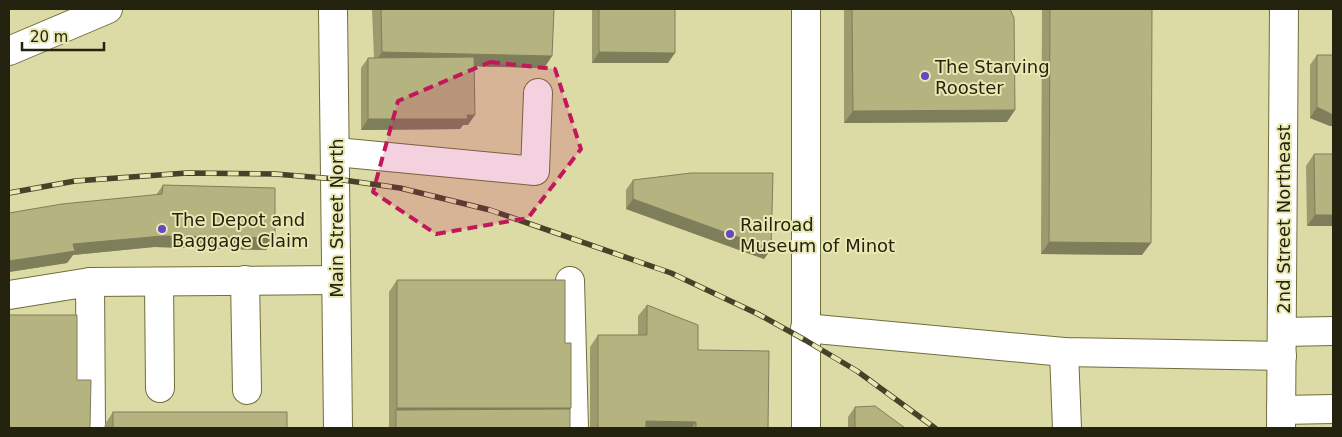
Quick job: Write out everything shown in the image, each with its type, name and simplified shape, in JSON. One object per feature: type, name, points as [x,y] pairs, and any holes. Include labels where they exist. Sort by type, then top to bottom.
[{"type":"street","points":[[9,51],[108,9]]},
{"type":"street","name":"Main Street North","points":[[333,9],[338,428]]},
{"type":"street","points":[[806,9],[806,428]]},
{"type":"street","name":"2nd Street Northeast","points":[[1281,419],[1284,9]]},
{"type":"street","points":[[336,152],[535,171],[538,93]]},
{"type":"street","points":[[245,280],[247,390]]},
{"type":"street","points":[[9,294],[90,282],[336,280]]},
{"type":"street","points":[[570,281],[574,428]]},
{"type":"street","points":[[90,282],[91,428]]},
{"type":"street","points":[[159,282],[160,388]]},
{"type":"street","points":[[805,328],[1064,352],[1282,344],[1333,331]]},
{"type":"street","points":[[1064,352],[1067,428]]},
{"type":"street","points":[[1281,419],[1333,408]]},
{"type":"highlighted area","points":[[490,62],[555,69],[581,149],[528,218],[436,234],[373,192],[398,101]]},
{"type":"building","points":[[381,9],[554,9],[552,56],[382,52]]},
{"type":"building","points":[[599,9],[675,9],[675,53],[599,52]]},
{"type":"building","name":"The Starving Rooster","points":[[852,9],[1010,9],[1014,18],[1015,110],[853,111]]},
{"type":"building","points":[[1050,9],[1152,9],[1151,243],[1049,242]]},
{"type":"building","points":[[1317,55],[1333,55],[1333,115],[1317,107]]},
{"type":"building","points":[[474,57],[475,115],[467,115],[468,119],[368,119],[368,58]]},
{"type":"building","points":[[1314,154],[1333,154],[1333,215],[1315,215]]},
{"type":"building","name":"Railroad Museum of Minot","points":[[691,173],[773,173],[771,249],[633,199],[633,180]]},
{"type":"building","points":[[163,185],[275,188],[275,238],[162,236],[73,244],[75,251],[9,261],[9,213],[62,204],[162,194]]},
{"type":"building","points":[[397,280],[565,280],[565,343],[571,343],[571,408],[397,408]]},
{"type":"building","points":[[647,305],[698,325],[698,350],[769,351],[768,428],[696,428],[696,422],[646,421],[646,428],[598,428],[598,335],[647,335]]},
{"type":"building","points":[[9,315],[77,315],[77,380],[91,380],[90,428],[9,428]]},
{"type":"building","points":[[875,406],[905,428],[855,428],[855,407]]},
{"type":"building","points":[[570,409],[570,428],[396,428],[396,410]]},
{"type":"building","points":[[113,412],[287,412],[287,428],[113,428]]},
{"type":"railway","points":[[9,193],[75,181],[187,173],[275,174],[336,179],[400,188],[490,210],[671,273],[758,314],[857,371],[935,428]]},
{"type":"place","name":"The Starving Rooster","points":[[925,76]]},
{"type":"place","name":"The Depot and Baggage Claim","points":[[162,229]]},
{"type":"place","name":"Railroad Museum of Minot","points":[[730,234]]}]
